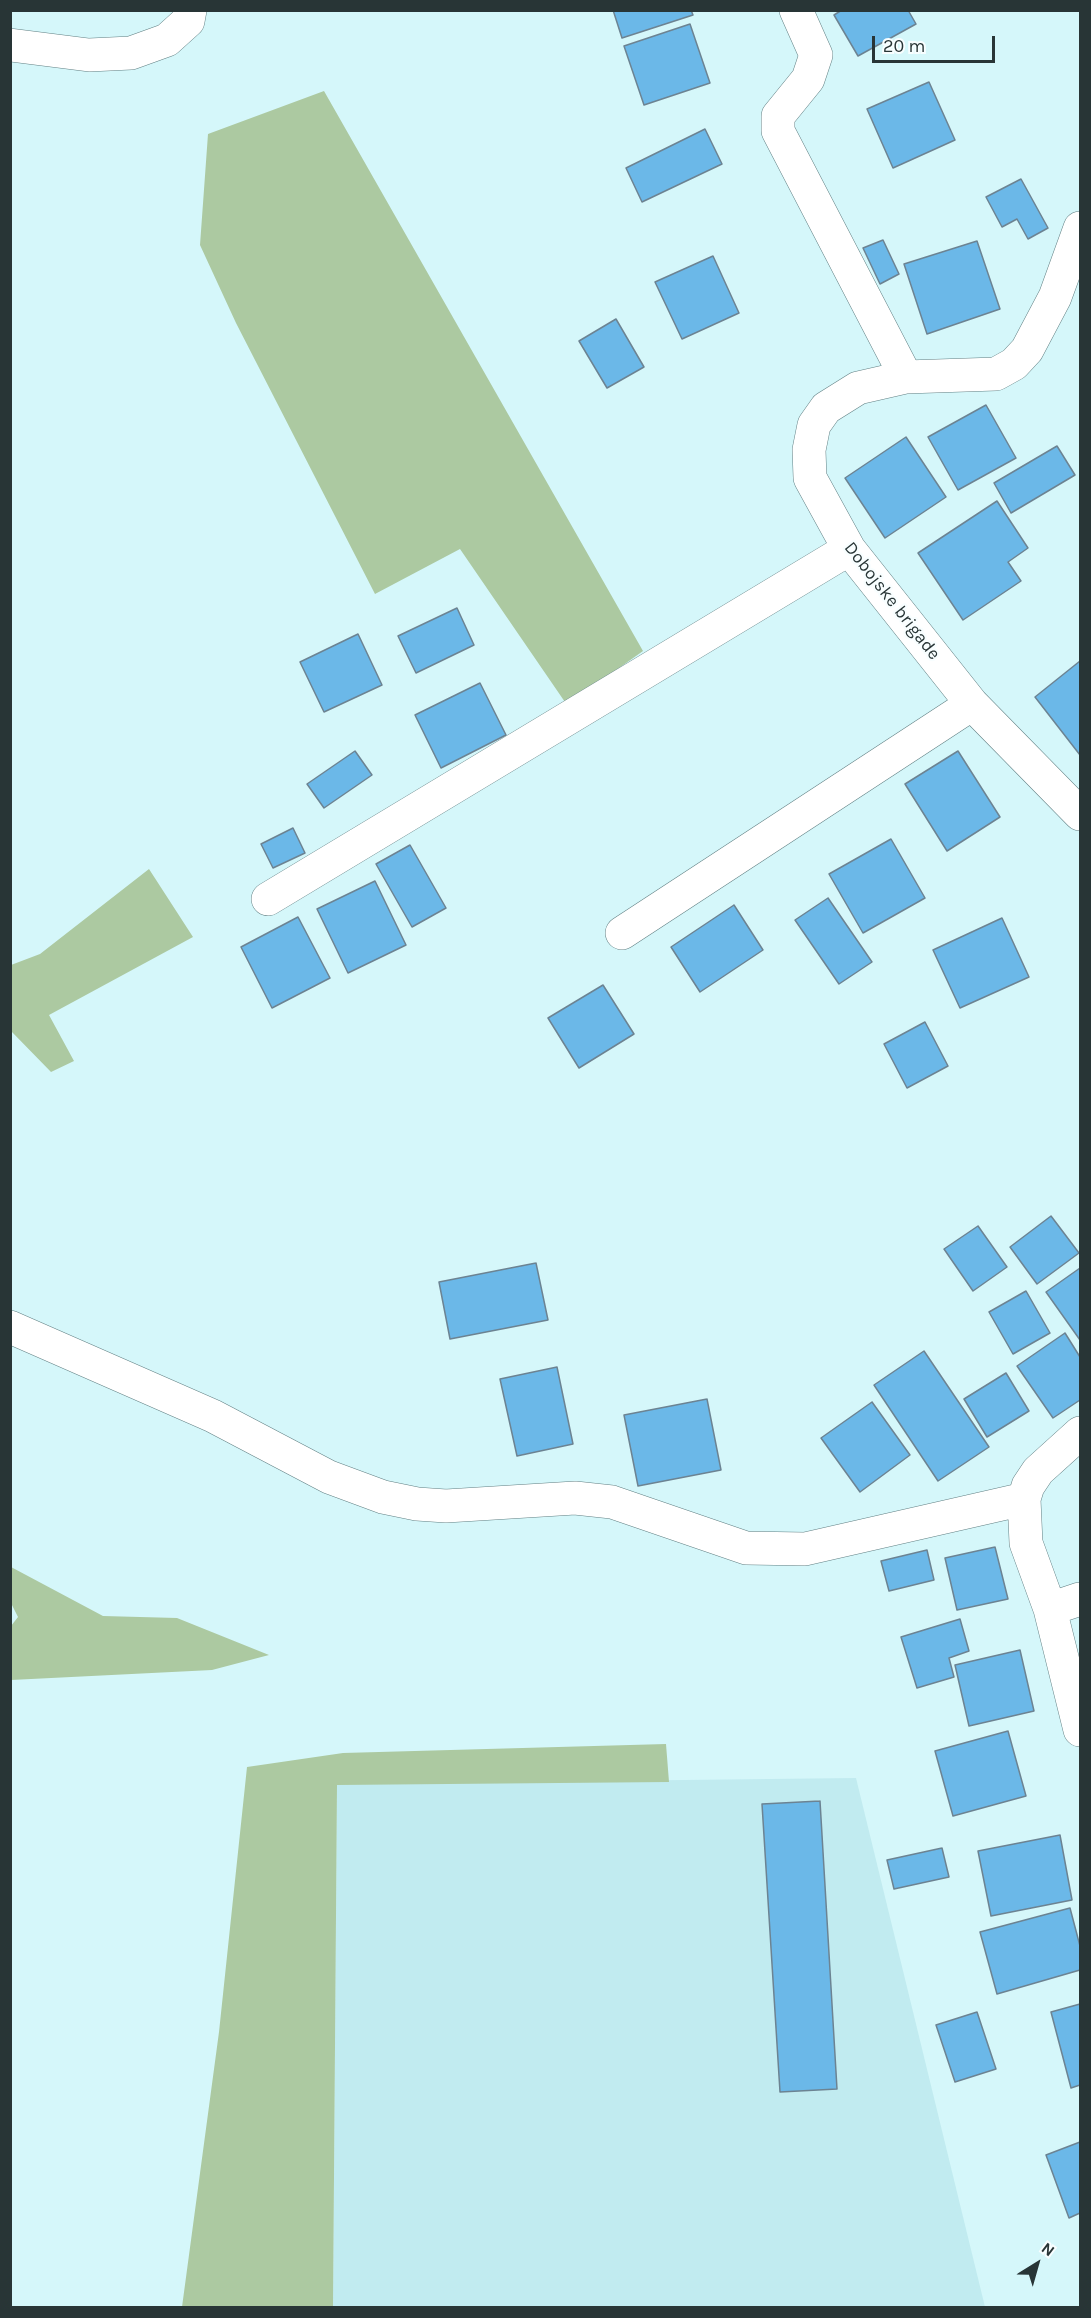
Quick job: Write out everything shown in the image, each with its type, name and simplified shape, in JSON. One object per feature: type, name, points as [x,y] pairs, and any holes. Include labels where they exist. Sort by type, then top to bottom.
[{"type":"street","points":[[10,45],[89,55],[131,53],[167,40],[188,21],[190,10]]},
{"type":"street","points":[[796,10],[816,55],[808,80],[778,116],[778,131],[906,377]]},
{"type":"street","name":"Dobojske brigade","points":[[1080,228],[1055,297],[1027,350],[1014,364],[996,374],[906,377],[858,388],[826,408],[814,426],[808,450],[810,478],[849,549],[972,704],[1080,814]]},
{"type":"street","points":[[268,899],[849,549]]},
{"type":"street","points":[[622,933],[972,704]]},
{"type":"street","points":[[10,1327],[213,1416],[329,1477],[383,1497],[417,1504],[446,1506],[546,1499],[612,1502],[746,1548],[805,1548],[1024,1499]]},
{"type":"street","points":[[1080,1433],[1056,1452],[1038,1471],[1028,1486],[1024,1499],[1026,1543],[1050,1610],[1080,1730]]},
{"type":"street","points":[[1050,1610],[1080,1599]]},
{"type":"shaded area","points":[[856,1778],[985,2307],[333,2308],[337,1784]]},
{"type":"green space","points":[[324,91],[643,651],[567,705],[460,549],[375,594],[236,323],[200,245],[208,134]]},
{"type":"green space","points":[[149,869],[193,937],[49,1015],[74,1061],[51,1072],[11,1031],[11,965],[40,954]]},
{"type":"green space","points":[[11,1567],[103,1616],[177,1618],[269,1655],[212,1670],[11,1680],[11,1626],[18,1617],[11,1603]]},
{"type":"green space","points":[[666,1744],[669,1782],[337,1785],[333,2307],[182,2307],[219,2032],[247,1767],[343,1753]]},
{"type":"building","points":[[613,10],[691,10],[693,15],[622,38]]},
{"type":"building","points":[[842,10],[908,10],[916,24],[858,56],[834,15]]},
{"type":"building","points":[[690,24],[710,83],[644,105],[624,46]]},
{"type":"building","points":[[929,82],[955,140],[893,168],[867,109]]},
{"type":"building","points":[[705,129],[722,164],[642,202],[626,168]]},
{"type":"building","points":[[1021,179],[1048,228],[1028,239],[1017,219],[1002,227],[986,197]]},
{"type":"building","points":[[883,240],[899,274],[880,284],[863,248]]},
{"type":"building","points":[[977,241],[1000,309],[927,334],[904,264]]},
{"type":"building","points":[[713,256],[739,313],[682,339],[655,282]]},
{"type":"building","points":[[616,319],[644,367],[607,388],[579,341]]},
{"type":"building","points":[[986,405],[1016,458],[958,490],[928,437]]},
{"type":"building","points":[[906,437],[946,497],[885,538],[845,478]]},
{"type":"building","points":[[1057,446],[1075,475],[1011,513],[994,483]]},
{"type":"building","points":[[997,501],[1028,548],[1008,562],[1021,581],[963,620],[918,553]]},
{"type":"building","points":[[457,608],[474,645],[416,673],[398,636]]},
{"type":"building","points":[[358,634],[382,685],[324,712],[300,662]]},
{"type":"building","points":[[1080,661],[1080,755],[1035,697]]},
{"type":"building","points":[[480,683],[506,735],[441,768],[415,715]]},
{"type":"building","points":[[355,751],[372,775],[324,808],[307,784]]},
{"type":"building","points":[[958,751],[1000,817],[947,851],[905,784]]},
{"type":"building","points":[[293,828],[305,853],[273,868],[261,844]]},
{"type":"building","points":[[891,839],[925,898],[863,933],[829,874]]},
{"type":"building","points":[[410,845],[446,908],[412,927],[376,864]]},
{"type":"building","points":[[375,881],[406,945],[348,973],[317,909]]},
{"type":"building","points":[[828,898],[872,962],[839,984],[795,920]]},
{"type":"building","points":[[734,905],[763,950],[700,992],[671,947]]},
{"type":"building","points":[[298,917],[330,978],[272,1008],[241,947]]},
{"type":"building","points":[[1002,918],[1029,977],[960,1008],[933,950]]},
{"type":"building","points":[[603,985],[634,1034],[579,1068],[548,1018]]},
{"type":"building","points":[[925,1022],[948,1066],[907,1088],[884,1044]]},
{"type":"building","points":[[1051,1216],[1079,1253],[1037,1284],[1010,1247]]},
{"type":"building","points":[[978,1226],[1007,1267],[973,1291],[944,1249]]},
{"type":"building","points":[[536,1263],[548,1320],[450,1339],[439,1282]]},
{"type":"building","points":[[1080,1268],[1080,1340],[1046,1292]]},
{"type":"building","points":[[1026,1291],[1050,1333],[1013,1354],[989,1312]]},
{"type":"building","points":[[1065,1333],[1080,1357],[1080,1400],[1053,1418],[1017,1366]]},
{"type":"building","points":[[924,1351],[989,1447],[938,1481],[874,1385]]},
{"type":"building","points":[[557,1367],[573,1444],[517,1456],[500,1379]]},
{"type":"building","points":[[1006,1373],[1029,1411],[987,1437],[964,1399]]},
{"type":"building","points":[[707,1399],[721,1470],[638,1486],[624,1415]]},
{"type":"building","points":[[872,1402],[910,1455],[860,1492],[821,1438]]},
{"type":"building","points":[[995,1547],[1008,1599],[957,1610],[945,1558]]},
{"type":"building","points":[[927,1550],[934,1580],[889,1591],[881,1561]]},
{"type":"building","points":[[960,1619],[969,1651],[949,1658],[954,1677],[917,1688],[901,1637]]},
{"type":"building","points":[[1020,1650],[1034,1711],[969,1726],[955,1665]]},
{"type":"building","points":[[1008,1731],[1026,1796],[953,1816],[935,1751]]},
{"type":"building","points":[[820,1801],[837,2089],[780,2092],[762,1804]]},
{"type":"building","points":[[1060,1835],[1072,1900],[991,1916],[978,1851]]},
{"type":"building","points":[[942,1848],[949,1877],[894,1889],[887,1860]]},
{"type":"building","points":[[1070,1908],[1080,1946],[1080,1970],[997,1994],[980,1932]]},
{"type":"building","points":[[1080,2004],[1080,2085],[1071,2088],[1051,2012]]},
{"type":"building","points":[[977,2012],[996,2069],[955,2082],[936,2025]]},
{"type":"building","points":[[1080,2142],[1080,2213],[1069,2218],[1046,2155]]}]
